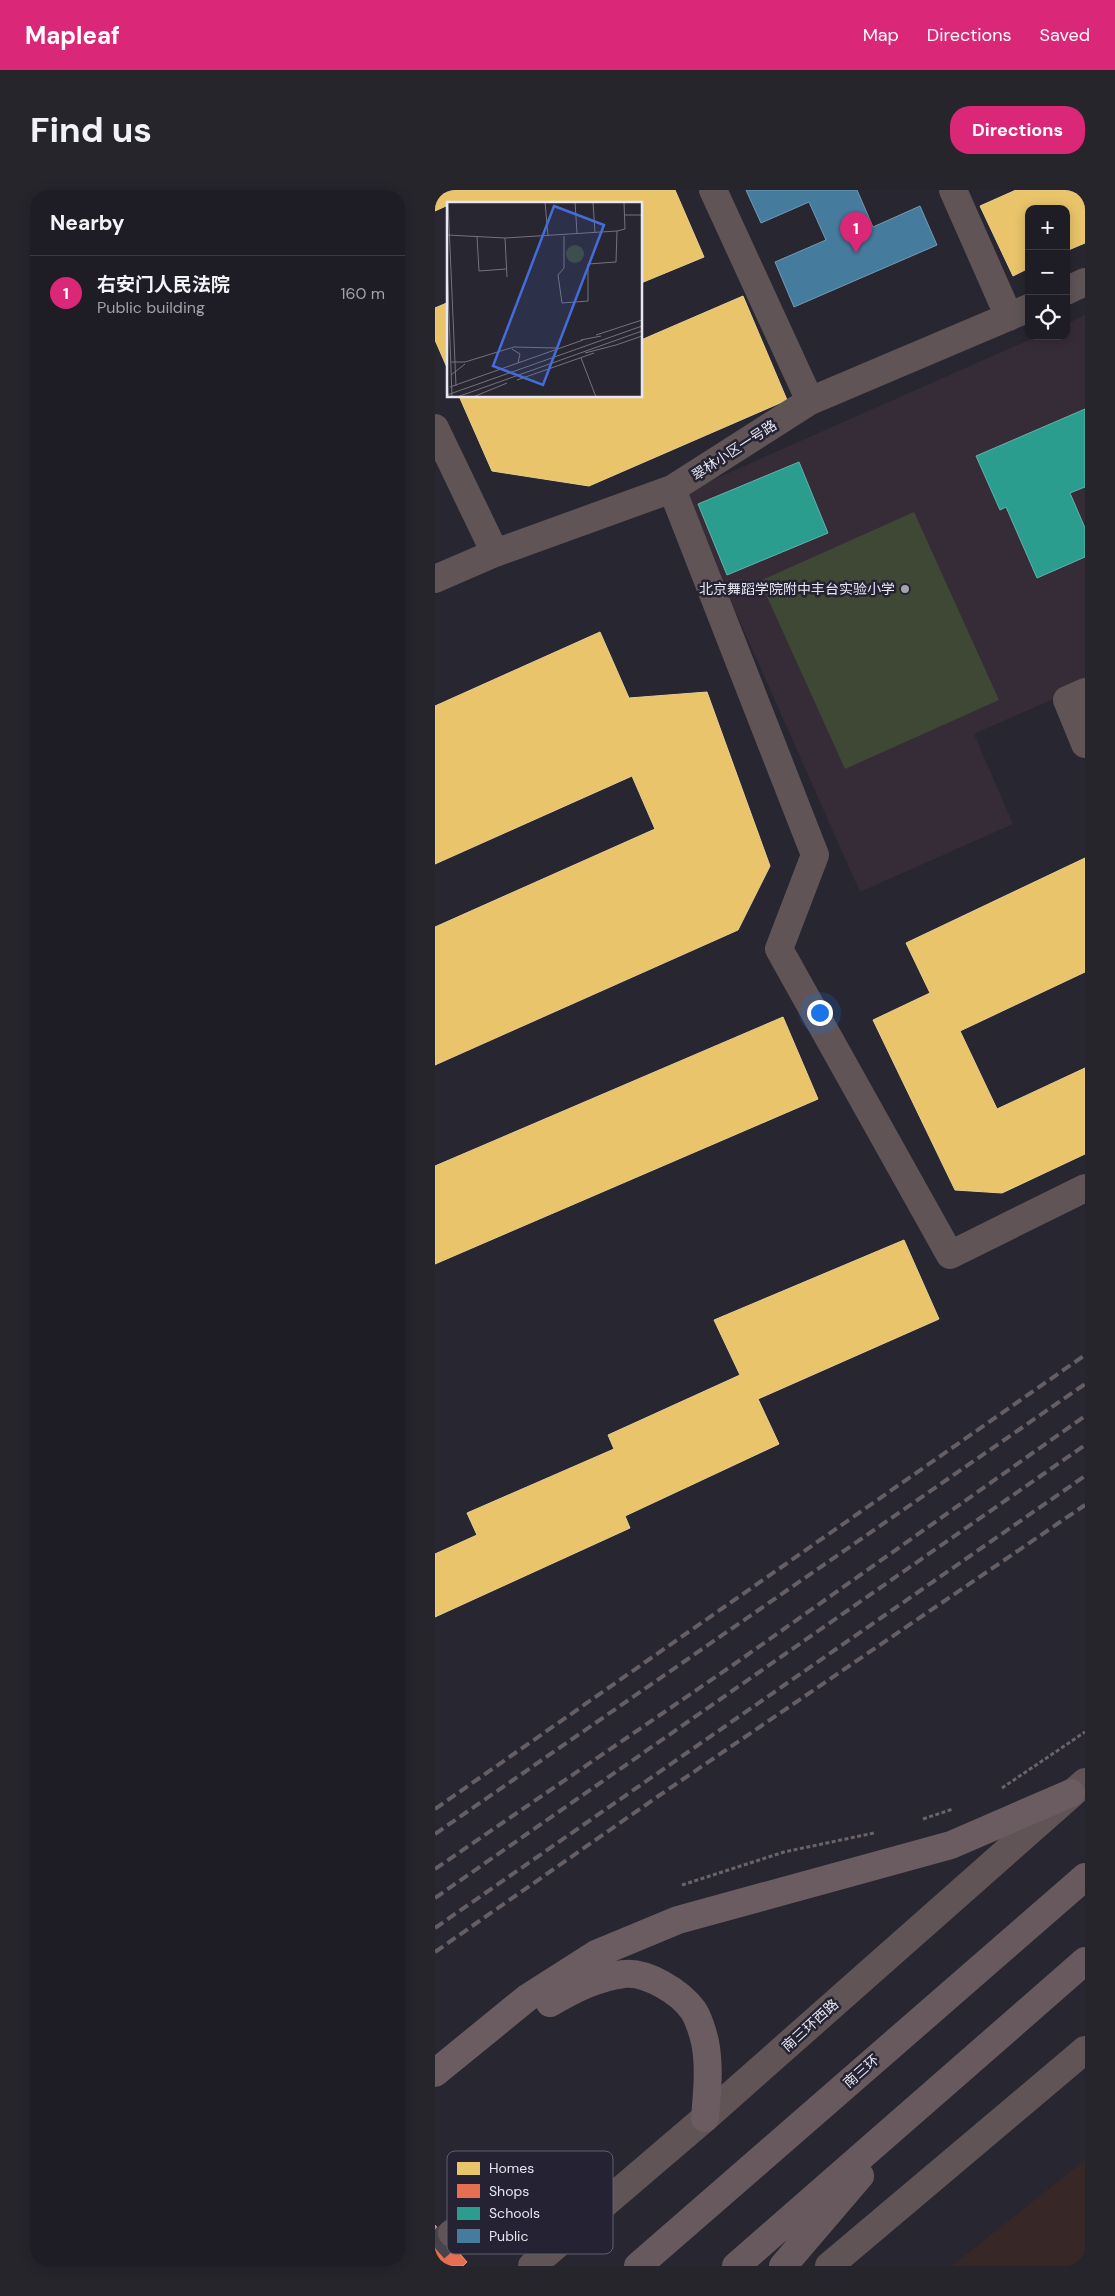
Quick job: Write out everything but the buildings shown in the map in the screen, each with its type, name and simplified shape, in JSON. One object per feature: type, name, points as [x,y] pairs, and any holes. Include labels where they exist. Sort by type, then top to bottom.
[{"type":"highway","name":"南三环","points":[[638,2266],[1085,1877]]},
{"type":"highway","points":[[736,2266],[1085,1961]]},
{"type":"highway","points":[[783,2266],[924,2102]]},
{"type":"main road","points":[[435,2073],[527,1998],[596,1954],[678,1920],[951,1845],[1078,1788]]},
{"type":"main road","points":[[435,2094],[527,2016],[580,1986],[625,1973],[653,1979],[674,1993],[693,2010],[705,2041],[708,2076],[705,2118]]},
{"type":"street","points":[[713,190],[810,401]]},
{"type":"street","points":[[953,190],[1019,312]]},
{"type":"street","points":[[1070,289],[1085,282]]},
{"type":"street","name":"翠林小区一号路","points":[[435,579],[495,553],[672,490],[810,401],[1019,312]]},
{"type":"street","points":[[435,428],[495,553]]},
{"type":"street","points":[[672,490],[815,855],[779,948],[950,1255],[1085,1188]]},
{"type":"street","points":[[1085,692],[1067,700],[1085,744]]},
{"type":"street","name":"南三环西路","points":[[613,2196],[705,2118],[1078,1788]]},
{"type":"street","points":[[829,2266],[1085,2050]]},
{"type":"street","name":"南三环西路","points":[[532,2266],[546,2254]]},
{"type":"path","points":[[998,1791],[1085,1732]]},
{"type":"path","points":[[917,1821],[953,1809]]},
{"type":"path","points":[[681,1886],[784,1852],[879,1831]]},
{"type":"shaded area","name":"北京舞蹈学院附中丰台实验小学","points":[[1085,315],[1085,685],[974,734],[1013,824],[860,892],[683,493],[1029,340],[1070,340],[1070,322]]},
{"type":"shaded area","points":[[1085,2160],[1085,2266],[952,2266],[973,2249]]},
{"type":"green space","points":[[914,512],[999,700],[845,769],[760,581]]},
{"type":"tunnel","points":[[435,2248],[447,2237]]},
{"type":"railway","points":[[435,1809],[1085,1355]]},
{"type":"railway","points":[[435,1834],[1085,1384]]},
{"type":"railway","points":[[435,1869],[733,1665],[1085,1416]]},
{"type":"railway","points":[[435,1898],[1085,1445]]},
{"type":"railway","points":[[435,1928],[1085,1476]]},
{"type":"railway","points":[[435,1952],[657,1797],[1085,1505]]},
{"type":"place","name":"右安门人民法院","points":[[856,253]]},
{"type":"place","name":"北京舞蹈学院附中丰台实验小学","points":[[905,589]]}]
